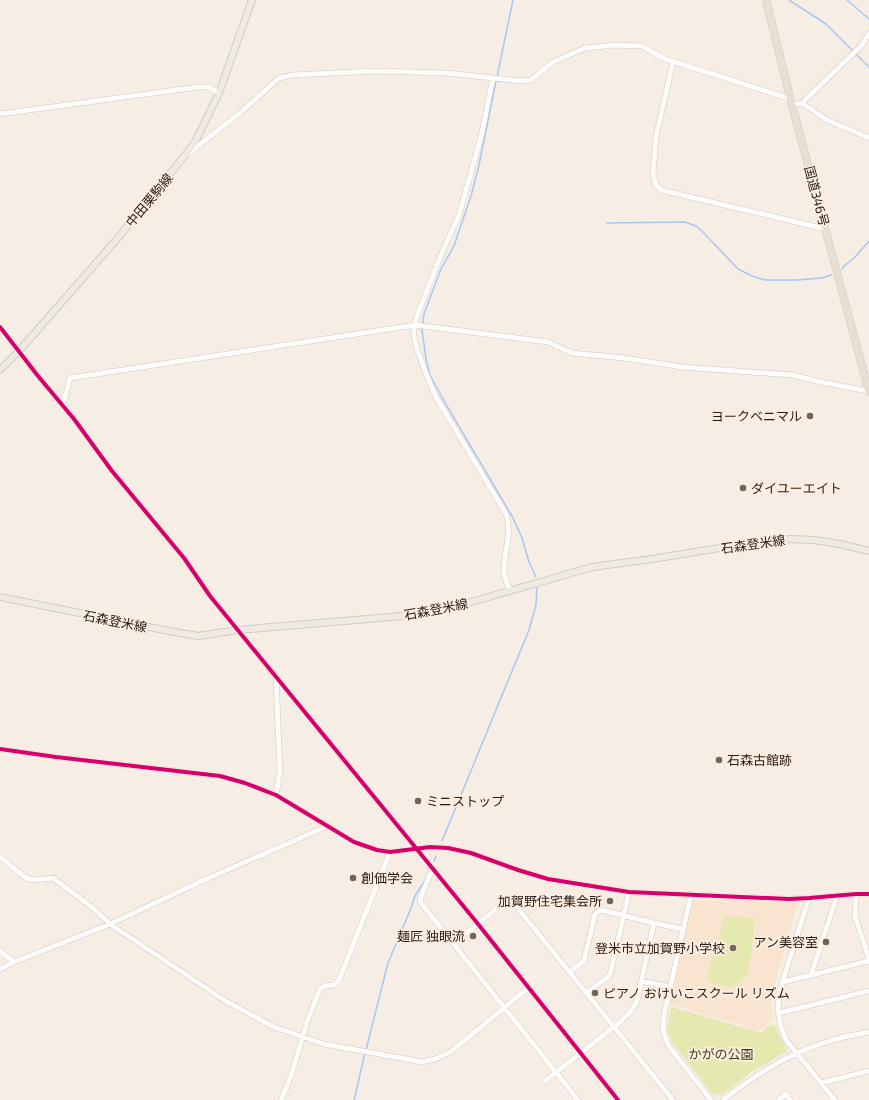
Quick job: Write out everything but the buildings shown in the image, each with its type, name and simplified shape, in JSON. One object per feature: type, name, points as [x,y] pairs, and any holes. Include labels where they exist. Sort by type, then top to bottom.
[{"type":"highway","name":"国道346号","points":[[766,0],[869,391]]},
{"type":"main road","name":"中田栗駒線","points":[[0,370],[19,351],[117,239],[186,156],[194,144],[219,93],[252,0]]},
{"type":"main road","name":"石森登米線","points":[[0,596],[198,636],[238,630],[440,611],[592,567],[675,556],[756,542],[791,539],[808,540],[840,544],[869,551]]},
{"type":"street","points":[[802,103],[861,46],[869,34]]},
{"type":"street","points":[[186,156],[240,113],[279,78],[293,75],[374,71],[446,73],[521,81],[531,80],[553,62],[584,48],[595,46],[642,46],[673,62],[792,102],[802,103],[827,120],[869,138]]},
{"type":"street","points":[[673,62],[656,137],[653,174],[656,185],[661,190],[826,229]]},
{"type":"street","points":[[493,78],[481,137],[459,214],[417,316],[417,325],[414,336],[417,349],[436,397],[506,514],[509,525],[504,575],[510,591]]},
{"type":"street","points":[[0,114],[198,87],[209,88],[219,93]]},
{"type":"street","points":[[63,405],[70,378],[417,325],[548,342],[572,353],[682,366],[793,375],[825,383],[869,391]]},
{"type":"street","points":[[0,327],[63,405],[112,471],[184,558],[210,596],[432,870],[478,924],[618,1100]]},
{"type":"street","points":[[276,677],[280,771],[276,795]]},
{"type":"street","points":[[0,749],[220,776],[276,795],[361,845],[390,852],[415,848],[448,848],[477,855],[548,879],[629,892],[691,895],[809,898],[869,894]]},
{"type":"street","points":[[0,969],[110,924],[204,880],[328,826]]},
{"type":"street","points":[[281,1100],[291,1076],[308,1019],[320,989],[325,986],[334,985],[338,980],[390,852]]},
{"type":"street","points":[[0,857],[26,878],[33,880],[54,878],[110,924],[224,1000],[274,1028],[324,1044],[422,1062],[435,1059],[452,1051],[528,988]]},
{"type":"street","points":[[432,870],[420,899],[421,903],[578,1100]]},
{"type":"street","points":[[587,993],[610,975],[629,892]]},
{"type":"street","points":[[783,982],[869,960],[855,916],[856,894]]},
{"type":"street","points":[[691,895],[663,1020],[663,1030],[666,1040],[673,1051],[711,1100]]},
{"type":"street","points":[[811,975],[837,896]]},
{"type":"street","points":[[809,898],[783,982],[778,1003],[779,1013],[786,1040],[835,1100]]},
{"type":"street","points":[[453,944],[506,901],[512,901],[673,1100]]},
{"type":"street","points":[[570,972],[584,961],[595,914],[601,910],[683,929]]},
{"type":"street","points":[[545,1081],[614,1026],[634,1007],[654,923]]},
{"type":"street","points":[[0,951],[14,962]]},
{"type":"street","points":[[641,981],[670,987]]},
{"type":"street","points":[[779,1013],[869,991]]},
{"type":"street","points":[[723,1100],[755,1076],[796,1053],[829,1041],[869,1032]]},
{"type":"street","points":[[821,1084],[869,1071]]},
{"type":"street","points":[[779,1100],[786,1094],[790,1100]]},
{"type":"shaded area","name":"登米市立加賀野小学校","points":[[692,900],[799,900],[771,996],[773,1018],[761,1031],[669,1004]]},
{"type":"green space","points":[[725,916],[755,918],[748,975],[731,987],[706,981]]},
{"type":"green space","name":"かがの公園","points":[[671,1007],[762,1033],[770,1024],[775,1026],[787,1050],[751,1072],[722,1095],[720,1096],[718,1093],[713,1095],[672,1042],[667,1028]]},
{"type":"waterway","points":[[497,77],[513,0]]},
{"type":"waterway","points":[[789,0],[826,24],[869,67]]},
{"type":"waterway","points":[[847,0],[869,19]]},
{"type":"waterway","points":[[496,81],[479,165],[471,196],[454,246],[441,269],[424,314],[422,330],[430,375],[512,516],[522,538],[529,562],[536,577]]},
{"type":"waterway","points":[[607,223],[685,222],[696,226],[701,230],[738,269],[752,276],[765,280],[797,280],[822,278],[831,275]]},
{"type":"waterway","points":[[842,269],[869,241]]},
{"type":"waterway","points":[[442,841],[529,630],[536,605],[537,587]]},
{"type":"waterway","points":[[434,861],[436,856]]},
{"type":"waterway","points":[[366,1050],[388,963],[415,896],[426,879]]},
{"type":"waterway","points":[[354,1100],[365,1053]]},
{"type":"cycle path","points":[[0,327],[74,419],[112,471],[184,558],[210,596],[478,924],[618,1100]]},
{"type":"cycle path","points":[[0,749],[220,776],[245,783],[276,795],[354,842],[377,850],[390,852],[430,847],[448,848],[471,853],[548,879],[629,892],[789,899],[869,894]]},
{"type":"place","name":"ヨークベニマル","points":[[810,416]]},
{"type":"place","name":"ダイユーエイト","points":[[743,488]]},
{"type":"place","name":"石森古館跡","points":[[719,760]]},
{"type":"place","name":"ミニストップ","points":[[418,801]]},
{"type":"place","name":"創価学会","points":[[353,878]]},
{"type":"place","name":"加賀野住宅集会所","points":[[610,901]]},
{"type":"place","name":"麺匠 独眼流","points":[[473,936]]},
{"type":"place","name":"アン美容室","points":[[826,942]]},
{"type":"place","name":"登米市立加賀野小学校","points":[[733,948]]},
{"type":"place","name":"ピアノ おけいこスクール リズム","points":[[595,993]]}]
